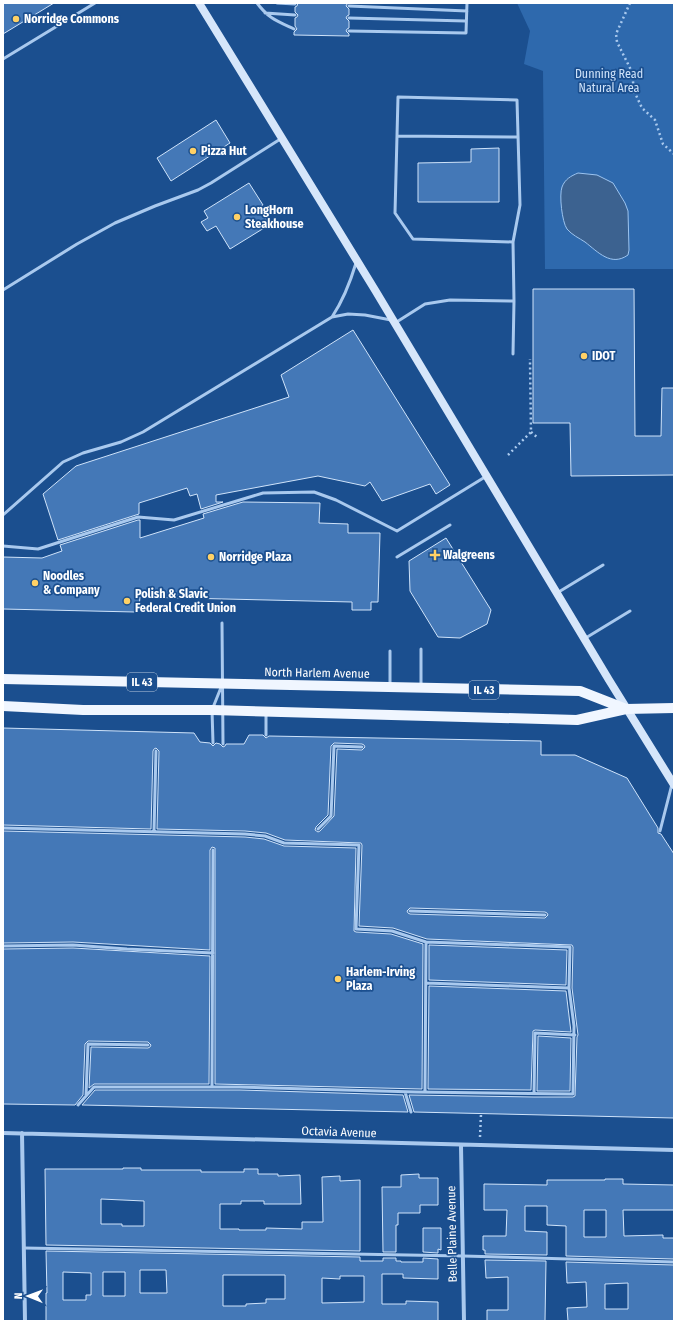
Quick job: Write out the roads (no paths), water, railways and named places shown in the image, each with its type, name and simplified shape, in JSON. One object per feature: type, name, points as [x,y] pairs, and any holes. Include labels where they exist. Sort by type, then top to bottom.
[{"type":"main road","points":[[199,3],[394,321],[626,709],[673,783]]},
{"type":"main road","name":"North Harlem Avenue","points":[[3,679],[223,683],[421,689],[580,691],[626,709]]},
{"type":"main road","name":"North Harlem Avenue","points":[[3,706],[83,710],[223,710],[577,720],[626,709],[674,708]]},
{"type":"street","name":"Octavia Avenue","points":[[3,1133],[461,1146],[674,1150]]},
{"type":"street","points":[[22,1133],[25,1321]]},
{"type":"street","name":"Belle Plaine Avenue","points":[[461,1146],[464,1321]]},
{"type":"lane","points":[[3,59],[95,3]]},
{"type":"lane","points":[[257,3],[264,13],[294,29]]},
{"type":"lane","points":[[276,3],[295,4]]},
{"type":"lane","points":[[349,31],[466,34],[467,3]]},
{"type":"lane","points":[[349,6],[467,11]]},
{"type":"lane","points":[[264,13],[295,15]]},
{"type":"lane","points":[[349,18],[466,21]]},
{"type":"lane","points":[[513,242],[413,239],[395,213],[398,97],[517,100],[520,205],[513,242],[513,354]]},
{"type":"lane","points":[[397,136],[518,137]]},
{"type":"lane","points":[[4,288],[115,223],[212,183],[282,138]]},
{"type":"lane","points":[[332,317],[341,303],[357,260]]},
{"type":"lane","points":[[3,515],[63,462],[83,453],[121,442],[143,432],[332,317],[348,314],[365,315],[394,321],[424,304],[450,300],[514,301]]},
{"type":"lane","points":[[3,546],[38,548],[138,517],[174,520],[263,492],[314,492],[336,500],[397,532],[487,476]]},
{"type":"lane","points":[[397,557],[450,525]]},
{"type":"lane","points":[[557,593],[603,565]]},
{"type":"lane","points":[[584,639],[630,611]]},
{"type":"lane","points":[[222,623],[223,744]]},
{"type":"lane","points":[[421,648],[421,689]]},
{"type":"lane","points":[[390,651],[390,688]]},
{"type":"lane","points":[[213,743],[212,710],[223,683]]},
{"type":"lane","points":[[266,711],[266,736]]},
{"type":"lane","points":[[318,829],[331,816],[334,746],[362,747]]},
{"type":"lane","points":[[154,831],[156,751]]},
{"type":"lane","points":[[660,831],[673,783]]},
{"type":"lane","points":[[3,828],[245,834],[265,836],[284,843],[359,845],[356,929],[392,931],[426,942],[570,947],[569,988],[574,1034],[574,1094],[405,1092],[212,1086],[94,1087],[78,1105]]},
{"type":"lane","points":[[212,1086],[213,850]]},
{"type":"lane","points":[[410,911],[545,915]]},
{"type":"lane","points":[[425,1092],[426,942]]},
{"type":"lane","points":[[3,946],[73,945],[213,954]]},
{"type":"lane","points":[[426,983],[569,988]]},
{"type":"lane","points":[[534,1094],[535,1033],[574,1034]]},
{"type":"lane","points":[[86,1097],[88,1044],[148,1045]]},
{"type":"lane","points":[[405,1092],[411,1112]]},
{"type":"lane","points":[[24,1248],[463,1256],[674,1262]]},
{"type":"place","name":"Norridge Commons","points":[[16,19]]},
{"type":"place","name":"Pizza Hut","points":[[193,151]]},
{"type":"place","name":"LongHorn Steakhouse","points":[[237,217]]},
{"type":"place","name":"IDOT","points":[[584,356]]},
{"type":"place","name":"Walgreens","points":[[435,555]]},
{"type":"place","name":"Norridge Plaza","points":[[211,557]]},
{"type":"place","name":"Noodles & Company","points":[[35,583]]},
{"type":"place","name":"Polish & Slavic Federal Credit Union","points":[[127,601]]},
{"type":"place","name":"Harlem-Irving Plaza","points":[[338,979]]},
{"type":"park label","name":"Dunning Read Natural Area","points":[[609,81]]}]
